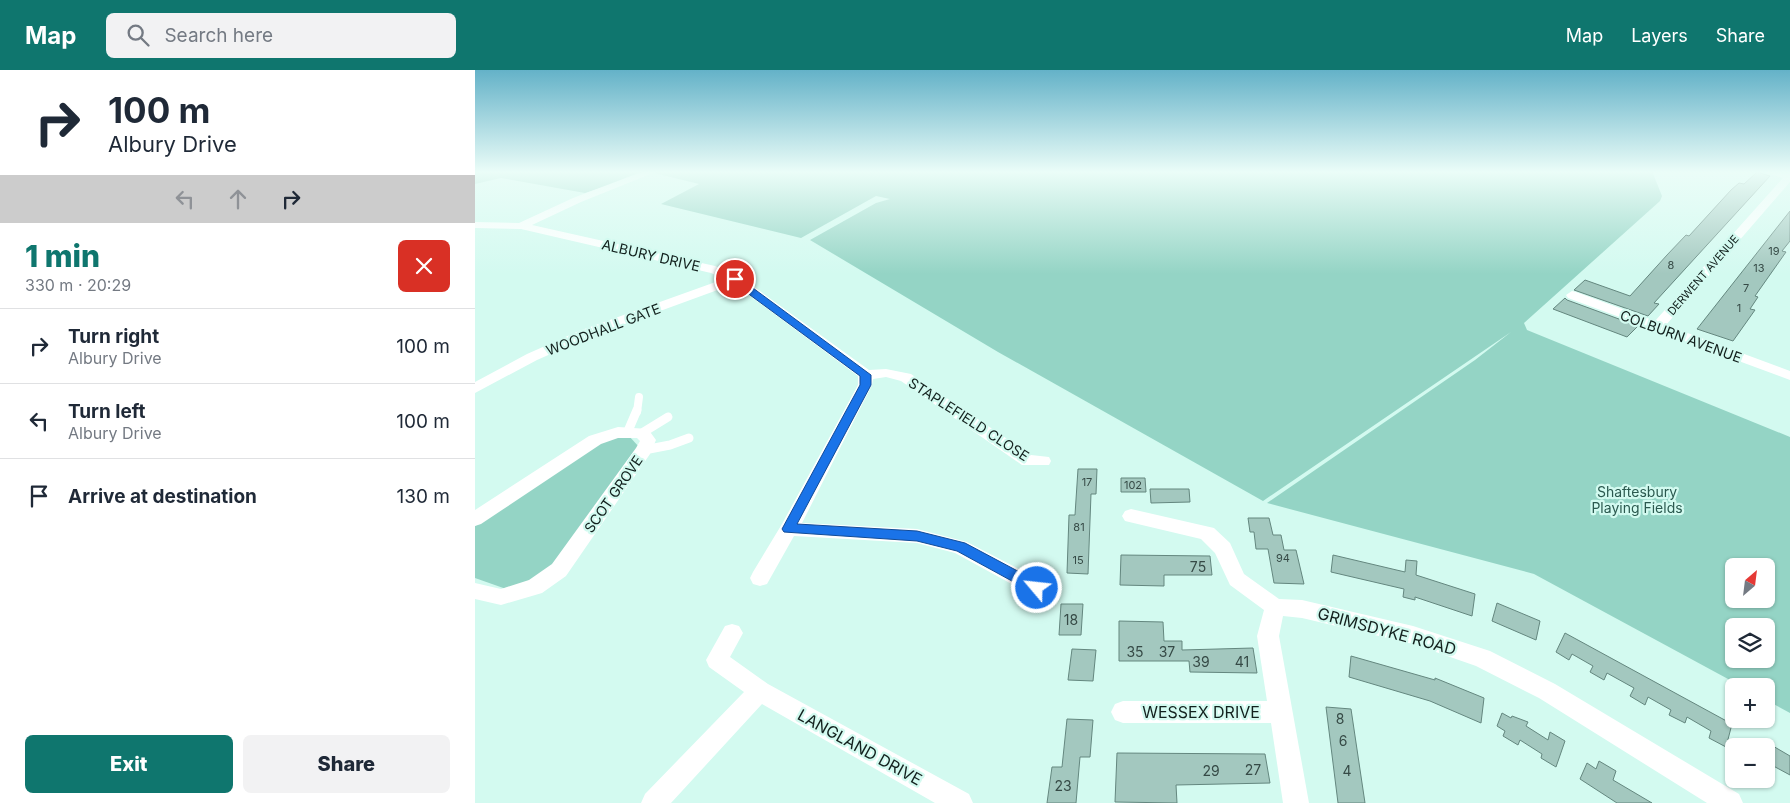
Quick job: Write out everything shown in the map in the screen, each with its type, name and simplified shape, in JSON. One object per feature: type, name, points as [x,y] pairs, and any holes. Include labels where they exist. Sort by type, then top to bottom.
[{"type":"street","points":[[521,226],[566,205]]},
{"type":"street","name":"DERWENT AVENUE","points":[[1657,327],[1764,205]]},
{"type":"street","name":"ALBURY DRIVE","points":[[475,225],[521,226],[715,270],[735,279],[866,375]]},
{"type":"street","name":"WOODHALL GATE","points":[[475,388],[532,357],[584,334],[735,279]]},
{"type":"street","name":"COLBURN AVENUE","points":[[1572,295],[1790,376]]},
{"type":"street","name":"STAPLEFIELD CLOSE","points":[[866,375],[886,373],[906,377],[1028,461],[1043,461]]},
{"type":"street","points":[[760,578],[789,529],[865,385],[866,375]]},
{"type":"street","points":[[475,519],[595,440],[611,433],[638,438]]},
{"type":"street","name":"SCOT GROVE","points":[[478,596],[501,597],[535,587],[559,570],[638,438]]},
{"type":"street","points":[[1131,516],[1207,533],[1223,548],[1237,579],[1275,607]]},
{"type":"street","points":[[789,529],[917,536],[960,547],[1037,588]]},
{"type":"street","name":"WESSEX DRIVE","points":[[1275,607],[1268,636],[1279,712],[1296,803]]},
{"type":"street","name":"GRIMSDYKE ROAD","points":[[1275,607],[1302,609],[1413,635],[1482,658],[1547,691],[1730,803]]},
{"type":"street","points":[[717,660],[731,632]]},
{"type":"street","name":"LANGLAND DRIVE","points":[[717,660],[760,691],[960,803]]},
{"type":"street","points":[[654,803],[760,691]]},
{"type":"street","name":"WESSEX DRIVE","points":[[1123,712],[1279,712]]},
{"type":"lane","points":[[638,438],[636,417],[639,397]]},
{"type":"lane","points":[[638,438],[668,417]]},
{"type":"lane","points":[[638,438],[670,445],[689,438]]},
{"type":"green space","points":[[666,205],[860,205],[801,238]]},
{"type":"green space","name":"Shaftesbury Playing Fields","points":[[872,205],[1655,205],[1524,323],[1527,330],[1790,437],[1790,713],[1775,705],[1775,678],[1726,678],[1534,574],[1267,503],[1475,360],[1511,332],[1263,501],[998,352],[810,240]]},
{"type":"green space","points":[[628,435],[640,448],[547,572],[509,590],[475,578],[475,526],[602,441]]},
{"type":"building","points":[[1717,205],[1743,205],[1654,303],[1659,304],[1648,316],[1574,290],[1585,280],[1630,296],[1686,235],[1689,236]]},
{"type":"building","points":[[1790,211],[1790,241],[1782,251],[1786,252],[1755,296],[1758,297],[1750,309],[1755,310],[1733,341],[1697,329]]},
{"type":"building","points":[[1565,298],[1638,326],[1627,337],[1553,309]]},
{"type":"building","points":[[1078,469],[1097,469],[1096,494],[1091,494],[1088,574],[1067,573],[1069,515],[1075,515]]},
{"type":"building","points":[[1121,478],[1145,478],[1146,492],[1121,492]]},
{"type":"building","points":[[1150,489],[1189,489],[1190,502],[1151,503]]},
{"type":"building","points":[[1248,518],[1269,518],[1273,535],[1281,535],[1284,550],[1296,550],[1304,584],[1274,583],[1268,549],[1256,549],[1254,532],[1250,532]]},
{"type":"building","points":[[1121,555],[1210,556],[1212,575],[1164,575],[1164,586],[1120,585]]},
{"type":"building","points":[[1333,555],[1405,572],[1406,560],[1417,561],[1416,575],[1475,594],[1472,616],[1415,597],[1415,600],[1403,597],[1404,589],[1331,572]]},
{"type":"building","points":[[1497,603],[1540,621],[1536,640],[1492,621]]},
{"type":"building","points":[[1061,604],[1083,604],[1081,635],[1059,635]]},
{"type":"building","points":[[1119,621],[1163,622],[1164,641],[1182,641],[1182,650],[1253,648],[1257,673],[1190,672],[1189,661],[1119,661]]},
{"type":"building","points":[[1565,633],[1725,720],[1725,728],[1731,728],[1728,738],[1725,738],[1725,746],[1709,738],[1711,731],[1687,717],[1685,723],[1669,715],[1671,710],[1648,697],[1645,705],[1630,696],[1634,688],[1607,673],[1604,680],[1590,672],[1593,666],[1572,654],[1569,660],[1556,652]]},
{"type":"building","points":[[1072,649],[1096,650],[1093,681],[1068,680]]},
{"type":"building","points":[[1351,656],[1435,680],[1435,678],[1484,698],[1481,723],[1430,701],[1349,677]]},
{"type":"building","points":[[1326,707],[1351,709],[1365,803],[1338,803]]},
{"type":"building","points":[[1502,713],[1511,718],[1512,716],[1528,722],[1526,726],[1548,740],[1550,732],[1565,741],[1556,767],[1541,758],[1542,754],[1520,740],[1518,745],[1503,736],[1505,731],[1497,726]]},
{"type":"building","points":[[1067,719],[1093,720],[1090,757],[1080,757],[1076,803],[1047,803],[1052,767],[1062,767]]},
{"type":"building","points":[[1775,747],[1790,756],[1790,775],[1775,767]]},
{"type":"building","points":[[1117,753],[1265,754],[1270,783],[1176,785],[1177,803],[1115,802]]},
{"type":"building","points":[[1599,761],[1616,771],[1613,780],[1652,803],[1617,803],[1580,779],[1587,763],[1596,769]]},
{"type":"route","points":[[735,279],[866,375],[865,385],[789,529],[917,536],[960,547],[1037,588]]}]
